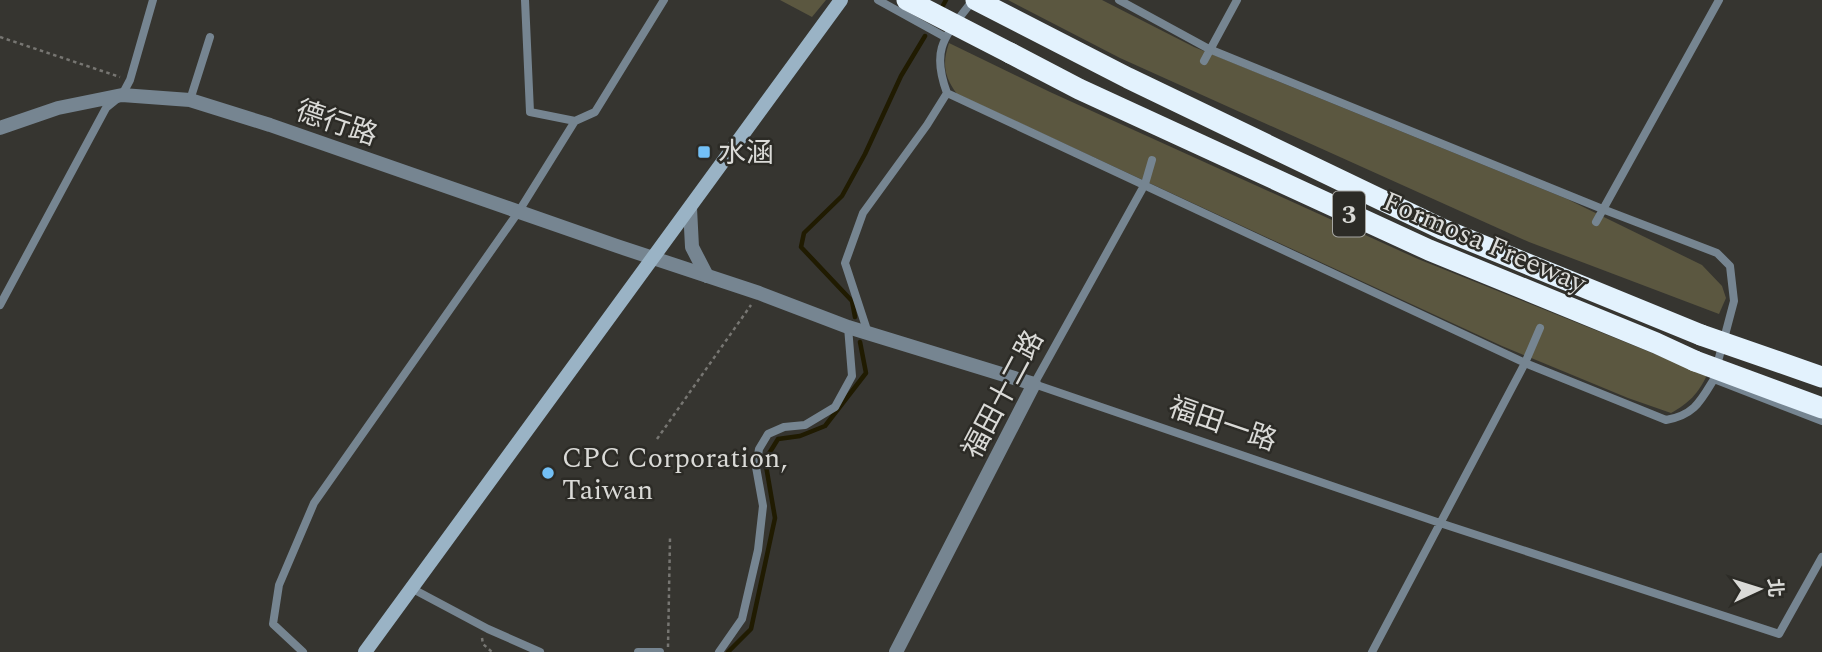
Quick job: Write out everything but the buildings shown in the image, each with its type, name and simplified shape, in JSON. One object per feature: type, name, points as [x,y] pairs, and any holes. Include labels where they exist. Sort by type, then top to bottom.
[{"type":"highway","name":"Formosa Freeway","points":[[907,0],[1079,89],[1429,250],[1695,361],[1822,408]]},
{"type":"highway","name":"Formosa Freeway","points":[[974,0],[1128,78],[1441,229],[1701,335],[1822,377]]},
{"type":"main road","points":[[365,652],[841,0]]},
{"type":"street","name":"德行路","points":[[0,128],[58,108],[122,95],[190,100],[270,125],[652,258]]},
{"type":"street","points":[[690,208],[692,247],[707,276]]},
{"type":"street","name":"福田一路","points":[[652,258],[759,293],[848,327],[1034,384]]},
{"type":"street","name":"福田十二路","points":[[896,652],[1034,384]]},
{"type":"lane","points":[[0,305],[106,108],[122,95],[130,80],[153,0]]},
{"type":"lane","points":[[525,0],[530,112],[575,121]]},
{"type":"lane","points":[[303,652],[273,624],[279,585],[314,503],[519,211],[575,121],[595,112],[664,0]]},
{"type":"lane","points":[[878,0],[945,37]]},
{"type":"lane","points":[[974,0],[945,37],[940,52],[939,68],[947,93],[1525,363],[1667,420],[1683,417],[1699,404],[1714,379],[1734,301],[1730,266],[1717,253],[1209,49],[1119,0]]},
{"type":"lane","points":[[1204,61],[1237,0]]},
{"type":"lane","points":[[1596,222],[1719,0]]},
{"type":"lane","points":[[190,100],[210,37]]},
{"type":"lane","points":[[868,333],[845,263],[863,213],[947,93]]},
{"type":"lane","name":"福田十二路","points":[[1034,384],[1145,184],[1152,160]]},
{"type":"lane","points":[[719,652],[742,619],[758,550],[763,506],[756,467],[759,449],[768,434],[784,427],[805,425],[835,407],[852,376],[848,327]]},
{"type":"lane","points":[[1372,652],[1525,363],[1540,328]]},
{"type":"lane","points":[[1714,379],[1822,421]]},
{"type":"lane","name":"福田一路","points":[[1034,384],[1779,635],[1822,557]]},
{"type":"lane","points":[[411,588],[488,629],[540,652]]},
{"type":"lane","points":[[638,652],[660,652]]},
{"type":"path","points":[[0,37],[130,80]]},
{"type":"path","points":[[657,439],[759,293]]},
{"type":"path","points":[[668,652],[670,538]]},
{"type":"shaded area","points":[[780,0],[826,0],[812,17]]},
{"type":"shaded area","points":[[1008,0],[1102,0],[1194,47],[1567,199],[1702,265],[1722,286],[1726,298],[1719,314],[1529,242],[1120,58]]},
{"type":"shaded area","points":[[949,43],[1050,92],[1418,259],[1707,375],[1692,397],[1671,413],[1502,346],[957,94],[949,82],[946,70],[945,57]]},
{"type":"waterway","points":[[940,11],[946,0]]},
{"type":"waterway","points":[[855,317],[852,301],[801,247],[804,233],[842,196],[865,154],[901,76],[925,36]]},
{"type":"waterway","points":[[728,652],[751,629],[775,518],[765,460],[778,439],[800,436],[825,426],[866,373],[860,342]]},
{"type":"place","name":"水涵","points":[[704,152]]},
{"type":"place","name":"CPC Corporation, Taiwan","points":[[548,473]]}]
